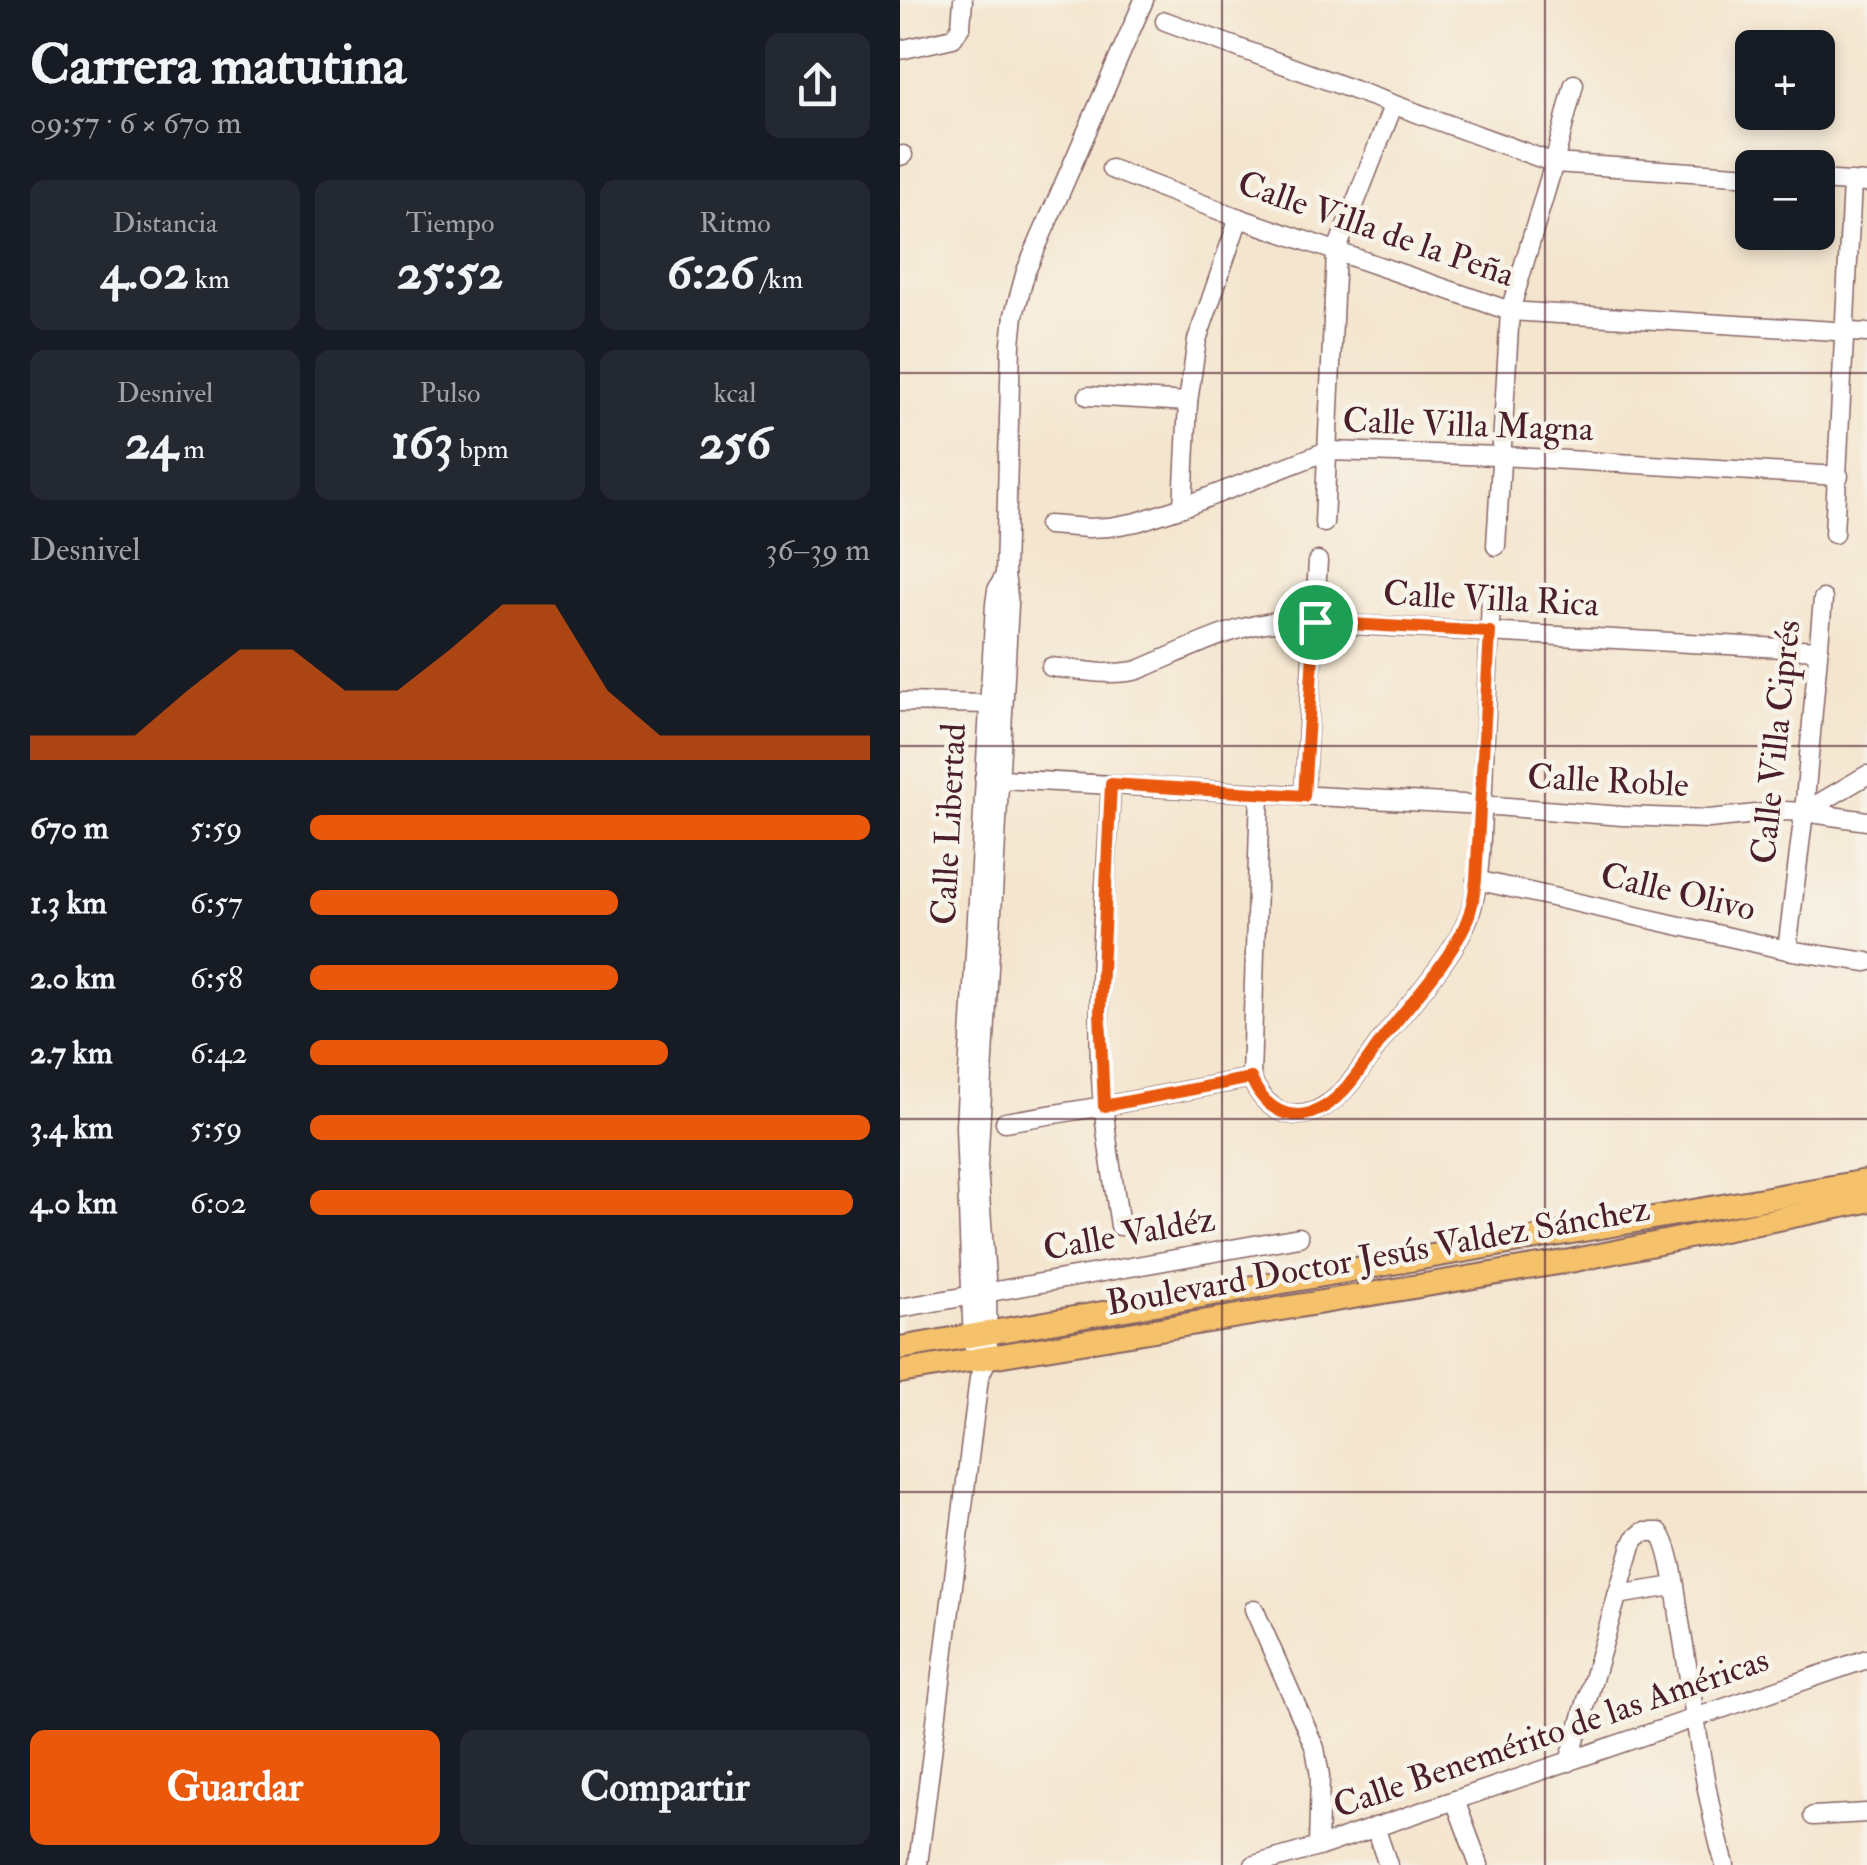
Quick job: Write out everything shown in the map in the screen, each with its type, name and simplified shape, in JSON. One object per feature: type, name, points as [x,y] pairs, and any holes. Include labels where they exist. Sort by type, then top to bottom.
[{"type":"main road","name":"Boulevard Doctor Jesús Valdez Sánchez","points":[[900,1372],[1424,1259],[1867,1180]]},
{"type":"main road","name":"Boulevard Doctor Jesús Valdez Sánchez","points":[[900,1348],[980,1353],[1570,1262],[1867,1202]]},
{"type":"main road","points":[[1424,1259],[1430,1285]]},
{"type":"street","points":[[900,50],[953,38],[960,26],[963,0]]},
{"type":"street","name":"Calle Libertad","points":[[918,1865],[980,1353],[972,1204],[979,1138],[992,778],[1009,604],[1005,574],[1010,344],[1026,271],[1144,0]]},
{"type":"street","points":[[1166,21],[1554,163],[1735,175]]},
{"type":"street","points":[[1496,546],[1510,311],[1574,84]]},
{"type":"street","points":[[1324,522],[1336,252],[1393,106]]},
{"type":"street","name":"Calle Villa de la Peña","points":[[1111,169],[1238,218],[1510,311],[1867,333]]},
{"type":"street","points":[[1834,534],[1843,332],[1860,183],[1835,181]]},
{"type":"street","points":[[1183,507],[1188,402],[1198,340],[1238,218]]},
{"type":"street","points":[[1088,396],[1188,402]]},
{"type":"street","name":"Calle Villa Magna","points":[[1048,525],[1109,527],[1137,522],[1327,451],[1501,456],[1839,476]]},
{"type":"street","points":[[1304,796],[1318,562]]},
{"type":"street","name":"Calle Libertad","points":[[992,778],[988,704],[996,590],[1005,574]]},
{"type":"street","points":[[1260,793],[1251,1078],[1266,1102],[1283,1112],[1307,1114],[1337,1097],[1443,960],[1463,929],[1472,904],[1482,805],[1491,596]]},
{"type":"street","name":"Calle Villa Ciprés","points":[[1787,950],[1823,600]]},
{"type":"street","name":"Calle Villa Rica","points":[[1051,667],[1124,674],[1262,622],[1818,650]]},
{"type":"street","points":[[900,702],[988,704]]},
{"type":"street","points":[[1804,812],[1867,775]]},
{"type":"street","name":"Calle Roble","points":[[992,778],[1622,816],[1709,819],[1784,811],[1867,821]]},
{"type":"street","points":[[1111,784],[1100,1012],[1104,1106],[1120,1226]]},
{"type":"street","name":"Calle Olivo","points":[[1476,880],[1787,950],[1867,962]]},
{"type":"street","points":[[1005,1122],[1251,1078]]},
{"type":"street","name":"Calle Valdéz","points":[[900,1308],[1299,1238]]},
{"type":"street","points":[[1569,1762],[1632,1545],[1638,1534],[1648,1530],[1660,1532],[1665,1539],[1725,1865]]},
{"type":"street","points":[[1616,1595],[1674,1586]]},
{"type":"street","points":[[1254,1609],[1315,1748],[1320,1776],[1318,1847]]},
{"type":"street","name":"Calle Benemérito de las Américas","points":[[1254,1865],[1318,1847],[1867,1659]]},
{"type":"street","points":[[1455,1800],[1478,1865]]},
{"type":"street","points":[[1813,1816],[1867,1813]]},
{"type":"street","points":[[1375,1827],[1388,1865]]},
{"type":"route","points":[[1315,622],[1490,632],[1476,880],[1463,929],[1344,1089],[1324,1107],[1307,1114],[1274,1109],[1256,1091],[1251,1078],[1104,1106],[1100,1012],[1111,784],[1304,796],[1315,622]]}]
